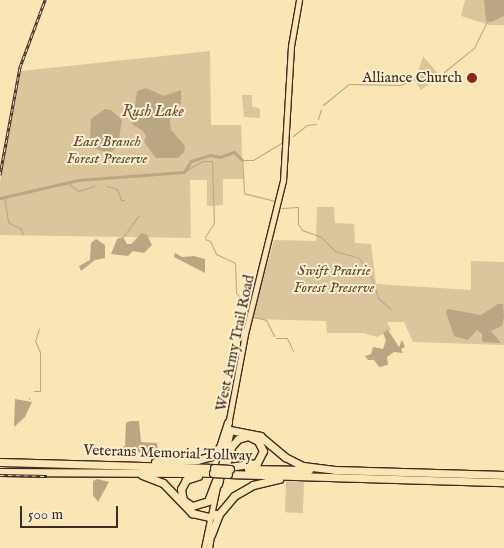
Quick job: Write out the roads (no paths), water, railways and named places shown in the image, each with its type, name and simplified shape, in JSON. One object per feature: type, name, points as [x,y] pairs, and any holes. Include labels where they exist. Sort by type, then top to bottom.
[{"type":"highway","points":[[219,485],[233,431],[230,422]]},
{"type":"highway","points":[[93,462],[207,458],[220,447],[230,422]]},
{"type":"highway","points":[[233,431],[260,436],[285,457],[303,466],[335,470],[504,475]]},
{"type":"highway","points":[[219,485],[234,443],[246,436],[258,441],[263,451],[257,463],[229,470]]},
{"type":"highway","points":[[222,456],[208,501],[198,507],[186,503],[181,492],[185,481],[214,471],[229,470],[370,478],[502,482]]},
{"type":"highway","points":[[0,458],[174,467]]},
{"type":"highway","name":"Veterans Memorial Tollway","points":[[0,464],[174,467],[214,471]]},
{"type":"highway","name":"Veterans Memorial Tollway","points":[[0,464],[200,473],[214,471]]},
{"type":"highway","points":[[86,470],[152,478],[166,486],[188,510],[210,518]]},
{"type":"highway","points":[[0,472],[86,470],[200,473]]},
{"type":"highway","name":"Veterans Memorial Tollway","points":[[229,470],[335,470]]},
{"type":"highway","points":[[211,535],[228,503],[253,485],[279,479],[370,478]]},
{"type":"main road","name":"West Army Trail Road","points":[[207,548],[210,518],[219,485],[222,456],[230,422],[243,340],[280,202],[288,145],[293,55],[300,0]]},
{"type":"main road","name":"West Army Trail Road","points":[[207,548],[211,535],[210,518]]},
{"type":"water","points":[[484,0],[504,0],[504,16],[491,22],[486,21]]},
{"type":"water","name":"Rush Lake","points":[[146,88],[164,96],[181,90],[181,104],[172,110],[170,121],[171,130],[185,146],[184,152],[178,158],[156,158],[144,142],[146,136],[143,131],[132,124],[137,91]]},
{"type":"water","points":[[105,109],[111,110],[122,120],[119,138],[113,151],[108,153],[93,148],[90,141],[91,119]]},
{"type":"water","points":[[142,233],[147,235],[152,245],[144,253],[133,251],[128,256],[111,254],[117,239],[123,237],[127,244],[131,244]]},
{"type":"water","points":[[96,239],[105,245],[105,258],[95,260],[81,271],[79,266],[90,260],[91,243]]},
{"type":"water","points":[[175,253],[182,257],[194,256],[205,259],[205,273],[174,257]]},
{"type":"water","points":[[498,304],[503,304],[504,317],[502,326],[491,331],[501,343],[482,342],[482,334],[477,330],[468,340],[454,336],[446,312],[448,309],[481,315]]},
{"type":"water","points":[[388,330],[399,347],[402,340],[405,347],[401,349],[403,353],[394,352],[387,357],[388,365],[379,367],[374,360],[368,360],[365,356],[371,354],[373,347],[383,349],[386,340],[383,333]]},
{"type":"water","points":[[15,399],[32,402],[25,417],[14,427]]},
{"type":"water","points":[[139,421],[141,442],[157,443],[158,451],[118,454],[125,445],[126,423]]},
{"type":"water","points":[[97,479],[109,482],[98,502],[93,495],[93,481]]},
{"type":"waterway","points":[[444,72],[474,48],[487,21]]},
{"type":"waterway","points":[[323,105],[349,84],[400,85],[434,72]]},
{"type":"waterway","points":[[318,119],[321,109]]},
{"type":"waterway","points":[[293,136],[307,125],[316,124]]},
{"type":"waterway","points":[[275,201],[244,193],[242,160],[253,160],[283,142]]},
{"type":"waterway","points":[[0,198],[78,180],[184,172],[191,161],[210,155],[220,157],[234,152],[242,160]]},
{"type":"waterway","points":[[185,171],[202,161],[212,161],[214,223],[205,237]]},
{"type":"waterway","points":[[68,183],[78,191],[94,186]]},
{"type":"waterway","points":[[107,186],[117,189],[121,200],[124,200]]},
{"type":"waterway","points":[[4,196],[8,222],[21,229],[23,235]]},
{"type":"waterway","points":[[282,208],[298,207],[298,224],[302,230],[321,237],[335,251],[359,258],[372,279],[378,298],[392,310]]},
{"type":"waterway","points":[[123,237],[139,215]]},
{"type":"waterway","points":[[205,239],[210,241],[216,254],[235,263],[236,293],[249,307]]},
{"type":"waterway","points":[[255,317],[266,320],[274,336]]},
{"type":"waterway","points":[[34,391],[40,391],[40,352],[35,341],[39,329]]},
{"type":"waterway","points":[[276,338],[287,338],[293,351]]},
{"type":"railway","points":[[0,175],[20,67],[45,0]]},
{"type":"railway","points":[[0,475],[47,476]]},
{"type":"place","name":"Alliance Church","points":[[472,78]]},
{"type":"park label","name":"East Branch Forest Preserve","points":[[107,150]]},
{"type":"park label","name":"Swift Prairie Forest Preserve","points":[[334,278]]}]
